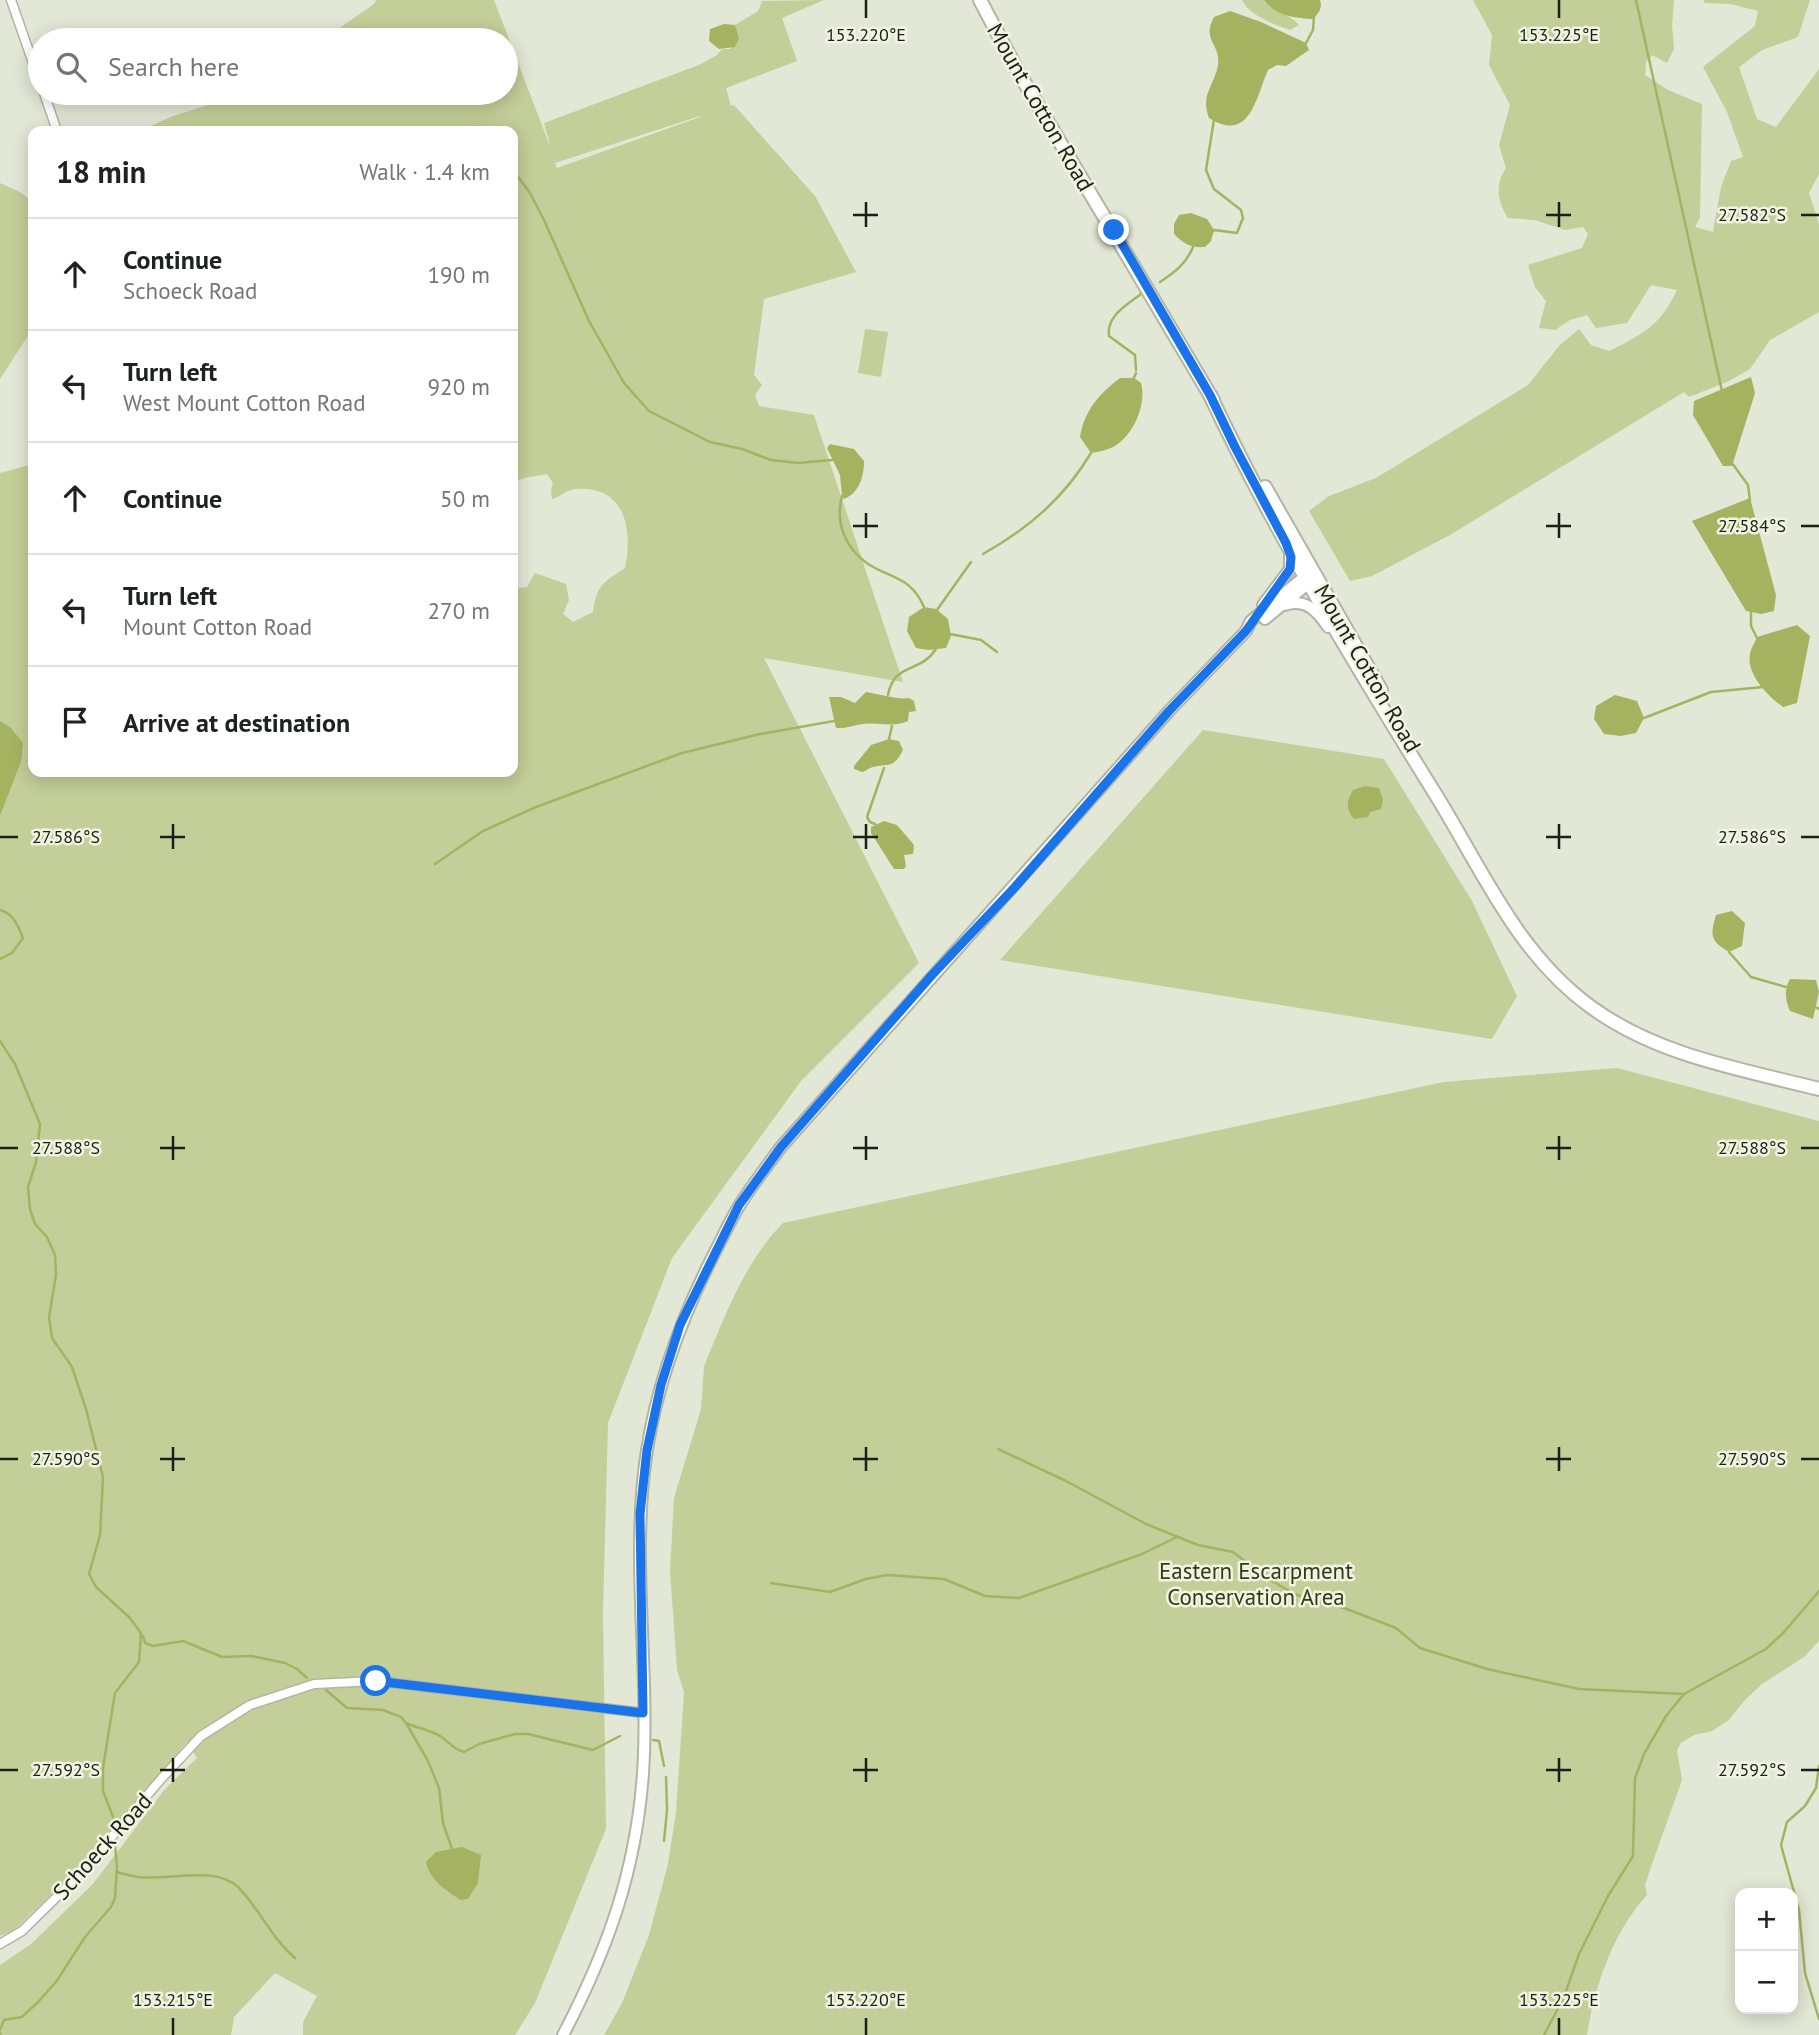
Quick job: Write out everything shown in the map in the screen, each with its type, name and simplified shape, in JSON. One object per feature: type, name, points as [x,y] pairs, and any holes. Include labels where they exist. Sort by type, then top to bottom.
[{"type":"main road","name":"Mount Cotton Road","points":[[980,0],[1017,70],[1243,448],[1364,678],[1522,938],[1556,977],[1590,1006],[1628,1031],[1661,1046],[1697,1057],[1817,1088]]},
{"type":"main road","name":"Mount Cotton Road","points":[[1210,395],[1286,543],[1311,577],[1429,775],[1438,799]]},
{"type":"main road","points":[[563,2035],[598,1965],[617,1914],[634,1849],[643,1774],[640,1514],[647,1450],[661,1385],[680,1325],[739,1205],[781,1147],[932,975],[1015,887],[1169,711],[1248,626],[1290,569],[1291,557],[1286,543]]},
{"type":"main road","points":[[1248,626],[1311,577]]},
{"type":"main road","points":[[1248,626],[1258,625],[1284,605],[1311,577]]},
{"type":"main road","points":[[1284,605],[1297,602],[1315,610],[1364,678]]},
{"type":"street","points":[[11,0],[28,49]]},
{"type":"street","points":[[48,105],[55,126]]},
{"type":"street","name":"Schoeck Road","points":[[0,1944],[22,1931],[79,1875],[162,1777],[201,1736],[250,1705],[314,1684],[376,1681],[643,1713]]},
{"type":"green space","points":[[376,0],[494,0],[505,28],[340,28]]},
{"type":"green space","points":[[824,0],[782,18],[797,61],[726,88],[731,106],[734,105],[815,196],[856,272],[764,299],[754,375],[762,385],[755,395],[759,406],[814,415],[903,682],[764,658],[919,963],[801,1081],[672,1258],[608,1423],[603,1612],[606,1829],[535,2003],[515,2035],[303,2035],[303,2022],[317,1996],[275,1973],[234,2017],[231,2035],[0,2035],[0,1965],[31,1944],[93,1884],[165,1789],[197,1758],[187,1742],[68,1878],[14,1930],[0,1936],[0,816],[21,762],[10,727],[0,721],[0,473],[28,465],[28,777],[518,777],[518,586],[527,587],[535,573],[566,584],[569,600],[563,614],[573,622],[593,612],[599,590],[611,577],[625,568],[627,554],[628,540],[622,514],[616,503],[606,495],[593,490],[577,489],[552,499],[553,483],[547,474],[518,481],[518,126],[150,126],[208,105],[518,105],[518,63],[551,149],[544,123],[699,65],[722,49],[730,49],[739,38],[735,25],[758,11],[762,1]],"holes":[[[700,116],[557,168],[555,163]]]},
{"type":"green space","points":[[1242,0],[1264,0],[1299,25],[1290,30],[1269,22],[1250,11]]},
{"type":"green space","points":[[1473,0],[1674,0],[1674,49],[1667,63],[1652,55],[1646,62],[1645,75],[1668,90],[1702,104],[1700,217],[1695,227],[1713,232],[1721,187],[1731,161],[1743,157],[1727,112],[1703,67],[1755,26],[1758,11],[1731,4],[1705,3],[1703,0],[1810,0],[1798,37],[1762,50],[1739,67],[1757,119],[1776,127],[1819,69],[1819,174],[1809,193],[1819,224],[1819,312],[1770,340],[1750,369],[1729,381],[1689,397],[1684,392],[1450,535],[1372,576],[1350,581],[1309,511],[1329,496],[1376,478],[1528,385],[1559,346],[1579,329],[1591,345],[1609,351],[1641,334],[1657,321],[1677,290],[1651,285],[1627,323],[1596,328],[1587,315],[1570,320],[1555,330],[1539,328],[1546,301],[1535,287],[1528,265],[1582,248],[1588,234],[1583,227],[1565,230],[1535,220],[1508,218],[1504,211],[1499,187],[1506,168],[1499,145],[1510,105],[1489,65],[1492,35]]},
{"type":"green space","points":[[0,183],[28,198],[28,336],[0,379]]},
{"type":"green space","points":[[865,329],[888,332],[881,377],[858,373]]},
{"type":"green space","points":[[1203,730],[1384,759],[1472,901],[1517,996],[1492,1039],[1000,960]]},
{"type":"green space","name":"Eastern Escarpment Conservation Area","points":[[1617,1068],[1819,1121],[1819,1641],[1804,1657],[1762,1684],[1729,1720],[1712,1731],[1694,1735],[1681,1743],[1677,1750],[1682,1780],[1645,1885],[1647,1895],[1624,1925],[1607,1960],[1587,2035],[604,2035],[622,2003],[649,1935],[668,1864],[676,1812],[684,1692],[677,1670],[670,1571],[674,1498],[701,1409],[704,1367],[708,1356],[749,1269],[770,1237],[783,1223],[1444,1082]]},
{"type":"shaded area","points":[[1264,0],[1320,0],[1321,6],[1313,19],[1306,19],[1280,13]]},
{"type":"shaded area","points":[[1230,11],[1306,43],[1309,50],[1286,66],[1277,65],[1268,70],[1249,114],[1234,125],[1223,125],[1209,118],[1206,103],[1218,65],[1210,32],[1214,17]]},
{"type":"shaded area","points":[[724,24],[735,25],[739,38],[735,47],[719,49],[709,41],[710,29]]},
{"type":"shaded area","points":[[1191,213],[1207,219],[1214,230],[1211,241],[1205,247],[1188,245],[1174,234],[1174,224],[1179,215]]},
{"type":"shaded area","points":[[1751,377],[1755,393],[1732,466],[1723,466],[1693,415],[1694,401]]},
{"type":"shaded area","points":[[1120,378],[1134,378],[1141,383],[1142,401],[1137,419],[1120,442],[1108,449],[1091,453],[1080,437],[1085,419],[1099,397]]},
{"type":"shaded area","points":[[830,444],[854,449],[864,461],[860,484],[844,499],[840,475],[827,448]]},
{"type":"shaded area","points":[[1750,498],[1776,595],[1774,611],[1761,614],[1746,611],[1692,521]]},
{"type":"shaded area","points":[[924,607],[936,609],[948,619],[951,636],[946,648],[916,648],[907,631],[909,617]]},
{"type":"shaded area","points":[[1797,625],[1810,636],[1797,703],[1783,707],[1765,691],[1755,677],[1751,669],[1750,654],[1757,637]]},
{"type":"shaded area","points":[[866,692],[909,698],[914,701],[916,711],[909,712],[908,721],[902,723],[836,728],[829,697],[841,697],[855,703]]},
{"type":"shaded area","points":[[1615,695],[1637,701],[1644,718],[1636,733],[1621,736],[1604,734],[1594,719],[1596,706]]},
{"type":"shaded area","points":[[0,721],[10,727],[23,743],[21,762],[0,816]]},
{"type":"shaded area","points":[[889,739],[899,741],[903,750],[894,763],[862,772],[854,769],[871,745]]},
{"type":"shaded area","points":[[1365,786],[1379,788],[1383,800],[1381,809],[1370,812],[1368,817],[1354,819],[1348,808],[1349,797],[1353,790]]},
{"type":"shaded area","points":[[884,821],[897,825],[914,845],[913,854],[904,855],[904,869],[894,869],[871,833],[871,827]]},
{"type":"shaded area","points":[[1732,911],[1745,923],[1742,946],[1729,952],[1715,941],[1712,933],[1716,915]]},
{"type":"shaded area","points":[[1790,979],[1816,980],[1819,992],[1813,1019],[1790,1011],[1786,995]]},
{"type":"shaded area","points":[[462,1847],[481,1855],[478,1883],[468,1899],[461,1900],[435,1879],[426,1862],[436,1852]]},
{"type":"waterway","points":[[1636,0],[1722,391]]},
{"type":"waterway","points":[[1303,44],[1313,30],[1314,16]]},
{"type":"waterway","points":[[1212,232],[1237,233],[1243,218],[1241,210],[1214,189],[1206,170],[1214,119]]},
{"type":"waterway","points":[[518,177],[544,220],[589,321],[624,383],[649,411],[710,442],[742,449],[771,460],[798,463],[832,460]]},
{"type":"waterway","points":[[1160,282],[1179,267],[1193,247]]},
{"type":"waterway","points":[[1136,370],[1135,355],[1109,336],[1109,329],[1114,317],[1141,294]]},
{"type":"waterway","points":[[1133,380],[1136,373]]},
{"type":"waterway","points":[[983,554],[1044,511],[1069,484],[1091,453]]},
{"type":"waterway","points":[[1732,463],[1748,485],[1750,500]]},
{"type":"waterway","points":[[842,496],[841,525],[853,550],[868,564],[907,584],[924,607]]},
{"type":"waterway","points":[[937,610],[971,562]]},
{"type":"waterway","points":[[1751,611],[1751,626],[1757,638]]},
{"type":"waterway","points":[[950,634],[981,640],[997,652]]},
{"type":"waterway","points":[[888,695],[896,677],[923,662],[936,649]]},
{"type":"waterway","points":[[1644,718],[1711,692],[1763,687]]},
{"type":"waterway","points":[[435,864],[483,831],[536,807],[682,753],[760,734],[834,721]]},
{"type":"waterway","points":[[889,739],[892,726]]},
{"type":"waterway","points":[[875,824],[867,817],[884,768]]},
{"type":"waterway","points":[[0,910],[12,917],[23,938],[12,953],[0,959]]},
{"type":"waterway","points":[[1729,952],[1751,977],[1786,987]]},
{"type":"waterway","points":[[1811,1005],[1819,1009]]},
{"type":"waterway","points":[[0,1041],[15,1064],[40,1124],[36,1162],[28,1187],[30,1209],[35,1224],[47,1237],[55,1255],[56,1275],[49,1317],[52,1338],[72,1367],[103,1477],[100,1535],[89,1574],[96,1587],[129,1617],[141,1633],[139,1662],[115,1693],[103,1768],[103,1791],[115,1822]]},
{"type":"waterway","points":[[998,1449],[1066,1481],[1146,1524],[1198,1545],[1233,1552],[1264,1576],[1294,1594],[1344,1608],[1396,1628],[1420,1648],[1487,1669],[1579,1689],[1684,1694]]},
{"type":"waterway","points":[[771,1583],[830,1592],[866,1579],[887,1575],[944,1579],[985,1596],[1019,1598],[1142,1554],[1177,1537]]},
{"type":"waterway","points":[[1544,2035],[1564,1997],[1579,1954],[1608,1896],[1633,1856],[1635,1778],[1644,1754],[1666,1716],[1684,1694],[1766,1649],[1819,1591]]},
{"type":"waterway","points":[[143,1636],[145,1643],[153,1646],[183,1641],[222,1657],[252,1656],[285,1663],[307,1678]]},
{"type":"waterway","points":[[326,1690],[347,1708],[383,1710],[401,1717],[406,1723],[428,1761],[439,1788],[443,1823],[452,1849]]},
{"type":"waterway","points":[[406,1723],[436,1734],[464,1752],[479,1744],[515,1734],[528,1734],[593,1750],[620,1736]]},
{"type":"waterway","points":[[653,1740],[659,1741],[664,1766]]},
{"type":"waterway","points":[[1819,1766],[1816,1788],[1805,1806],[1787,1822],[1781,1845],[1799,1910],[1805,1973],[1819,2019]]},
{"type":"waterway","points":[[664,1841],[666,1777]]},
{"type":"waterway","points":[[0,2030],[4,2020],[22,2017],[38,2002],[56,1982],[85,1937],[111,1907],[115,1898],[115,1845]]},
{"type":"waterway","points":[[117,1872],[150,1878],[203,1875],[228,1880],[246,1896],[279,1942],[295,1958]]},
{"type":"route","points":[[376,1681],[643,1713],[640,1514],[647,1450],[661,1385],[680,1325],[739,1205],[781,1147],[932,975],[1015,887],[1169,711],[1246,631],[1290,569],[1292,563],[1286,543],[1210,395],[1114,230]]}]
